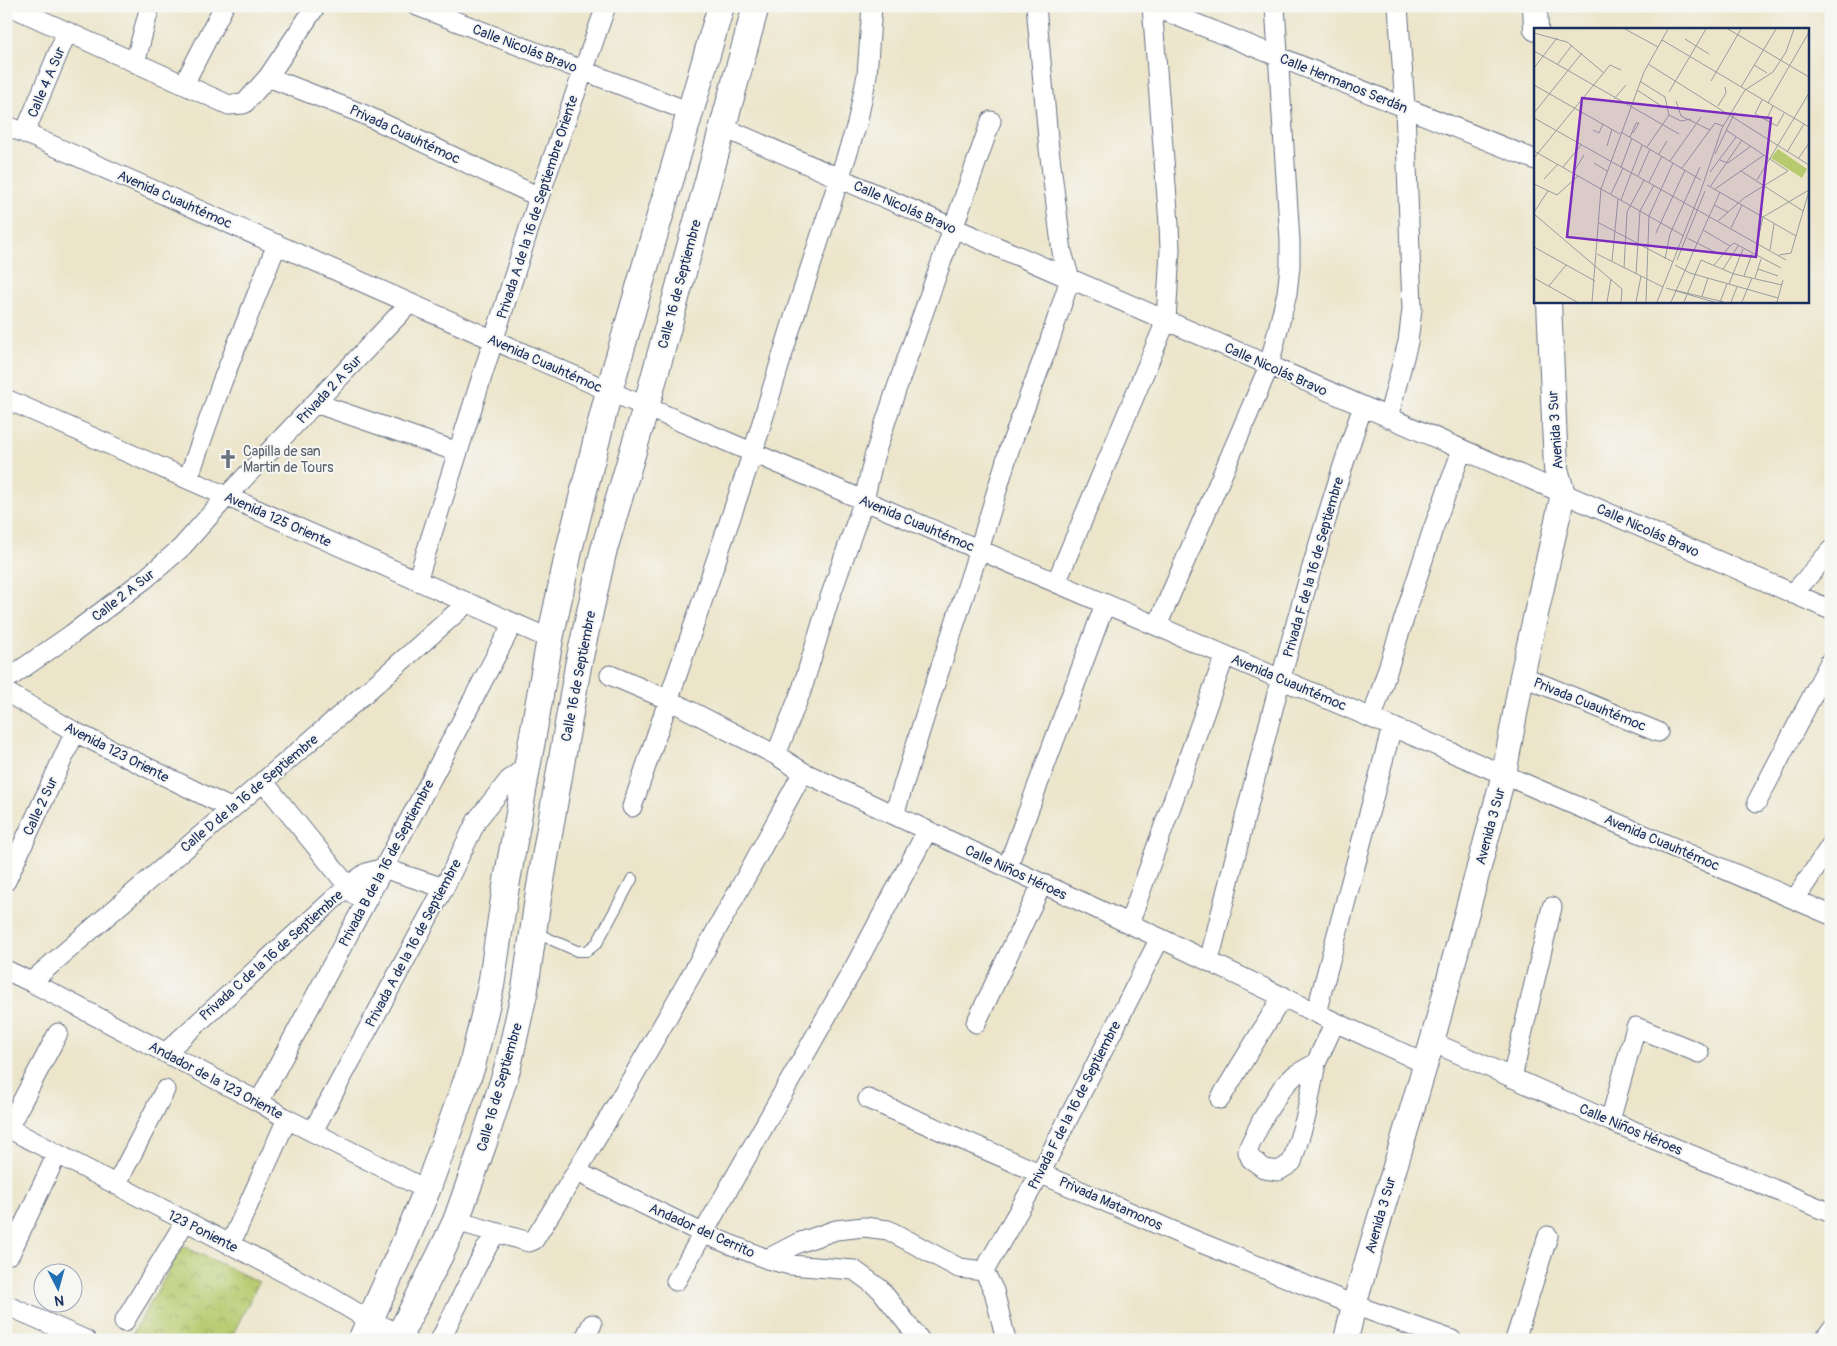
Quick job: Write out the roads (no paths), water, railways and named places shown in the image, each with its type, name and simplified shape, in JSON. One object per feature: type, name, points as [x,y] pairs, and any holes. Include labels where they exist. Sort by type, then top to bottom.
[{"type":"main road","points":[[365,1330],[427,1190],[472,1066],[491,986],[527,766],[550,639],[570,546],[609,391],[720,6]]},
{"type":"main road","name":"Calle 16 de Septiembre","points":[[401,1338],[456,1221],[508,1066],[525,988],[578,666],[603,553],[646,407],[756,6]]},
{"type":"street","points":[[10,6],[42,13],[67,32],[229,105],[244,104],[268,77],[316,6]]},
{"type":"street","points":[[135,63],[150,6]]},
{"type":"street","points":[[184,84],[224,6]]},
{"type":"street","name":"Calle Nicolás Bravo","points":[[417,6],[443,11],[583,70],[690,112]]},
{"type":"street","name":"Privada A de la 16 de Septiembre Oriente","points":[[417,581],[539,197],[606,6]]},
{"type":"street","points":[[632,807],[752,452],[856,124],[867,75],[872,6]]},
{"type":"street","points":[[894,815],[1010,447],[1049,343],[1070,279],[1062,252],[1048,149],[1036,6]]},
{"type":"street","points":[[1056,583],[1166,320],[1170,250],[1169,224],[1152,6]]},
{"type":"street","name":"Calle Hermanos Serdán","points":[[1152,6],[1534,159]]},
{"type":"street","points":[[1157,626],[1269,366],[1287,293],[1290,266],[1275,6]]},
{"type":"street","points":[[1388,418],[1408,342],[1412,309],[1405,107],[1398,6]]},
{"type":"street","points":[[1535,6],[1536,28]]},
{"type":"street","name":"Calle 4 A Sur","points":[[11,130],[67,32]]},
{"type":"street","name":"Privada Cuauhtémoc","points":[[268,77],[363,114],[539,197]]},
{"type":"street","points":[[776,755],[802,689],[829,600],[864,500],[874,457],[892,402],[991,121]]},
{"type":"street","name":"Calle Nicolás Bravo","points":[[722,127],[1831,610]]},
{"type":"street","name":"Avenida Cuauhtémoc","points":[[11,130],[646,407],[1831,915]]},
{"type":"street","points":[[188,480],[222,382],[276,244]]},
{"type":"street","name":"Avenida 3 Sur","points":[[1346,1340],[1354,1305],[1428,1052],[1504,774],[1522,676],[1563,494],[1556,469],[1549,302]]},
{"type":"street","name":"Privada 2 A Sur","points":[[227,496],[410,303]]},
{"type":"street","name":"Avenida 125 Oriente","points":[[6,399],[550,639]]},
{"type":"street","points":[[315,403],[458,452]]},
{"type":"street","name":"Privada F de la 16 de Septiembre","points":[[1209,961],[1280,679],[1331,503],[1363,406]]},
{"type":"street","points":[[1372,718],[1432,532],[1462,450]]},
{"type":"street","name":"Calle 2 A Sur","points":[[6,680],[72,634],[145,579],[181,548],[227,496]]},
{"type":"street","points":[[1793,594],[1831,550]]},
{"type":"street","name":"Calle D de la 16 de Septiembre","points":[[31,982],[230,808],[360,699],[467,603]]},
{"type":"street","points":[[1007,868],[1105,604]]},
{"type":"street","name":"Privada B de la 16 de Septiembre","points":[[259,1102],[513,623]]},
{"type":"street","points":[[1129,924],[1225,655]]},
{"type":"street","points":[[1757,802],[1831,660]]},
{"type":"street","name":"Calle Niños Héroes","points":[[610,675],[669,700],[776,755],[803,772],[1209,961],[1334,1022],[1512,1078],[1831,1213]]},
{"type":"street","name":"Privada Cuauhtémoc","points":[[1522,676],[1658,732]]},
{"type":"street","name":"Avenida 123 Oriente","points":[[6,692],[75,732],[230,808]]},
{"type":"street","points":[[1316,1012],[1392,727]]},
{"type":"street","name":"Calle 2 Sur","points":[[6,881],[75,732]]},
{"type":"street","name":"Privada A de la 16 de Septiembre","points":[[313,1131],[444,888],[477,820],[509,780],[527,766]]},
{"type":"street","points":[[456,1221],[495,1234],[529,1242],[534,1240],[577,1172],[748,875],[803,772]]},
{"type":"street","points":[[263,781],[363,906]]},
{"type":"street","points":[[676,1281],[849,977],[928,831]]},
{"type":"street","points":[[1795,899],[1831,845]]},
{"type":"street","points":[[383,868],[444,888]]},
{"type":"street","name":"Privada C de la 16 de Septiembre","points":[[165,1053],[348,886],[366,873],[383,868]]},
{"type":"street","points":[[976,1023],[1042,884]]},
{"type":"street","points":[[1512,1078],[1552,907]]},
{"type":"street","name":"Privada F de la 16 de Septiembre","points":[[984,1271],[1041,1172],[1160,938]]},
{"type":"street","name":"Andador de la 123 Oriente","points":[[6,970],[427,1190]]},
{"type":"street","points":[[1220,1099],[1283,996]]},
{"type":"street","points":[[1316,1062],[1295,1075],[1282,1088],[1252,1140],[1248,1152],[1251,1159],[1265,1169],[1278,1171],[1292,1162],[1306,1116],[1316,1062],[1334,1022]]},
{"type":"street","points":[[1610,1121],[1636,1027],[1699,1053]]},
{"type":"street","points":[[7,1128],[58,1033]]},
{"type":"street","points":[[116,1185],[165,1090]]},
{"type":"street","name":"Privada Matamoros","points":[[868,1100],[1041,1172],[1194,1240],[1354,1305],[1452,1340]]},
{"type":"street","points":[[230,1245],[288,1119]]},
{"type":"street","name":"123 Poniente","points":[[7,1128],[327,1295],[365,1330],[401,1338]]},
{"type":"street","points":[[10,1254],[57,1154]]},
{"type":"street","name":"Andador del Cerrito","points":[[577,1172],[704,1234],[767,1259],[798,1243],[836,1230],[864,1227],[888,1230],[959,1268],[984,1271]]},
{"type":"street","points":[[124,1322],[186,1222]]},
{"type":"street","points":[[440,1340],[495,1234]]},
{"type":"street","points":[[1515,1340],[1548,1236]]},
{"type":"street","points":[[767,1259],[790,1264],[854,1270],[880,1289],[920,1340]]},
{"type":"street","points":[[984,1271],[994,1291],[1006,1340]]},
{"type":"street","points":[[6,1305],[44,1332],[86,1340]]},
{"type":"street","points":[[1824,1340],[1831,1330]]},
{"type":"lane","points":[[533,932],[577,950],[587,952],[597,943],[632,879]]},
{"type":"place","name":"Capilla de san Martin de Tours","points":[[228,459]]}]
